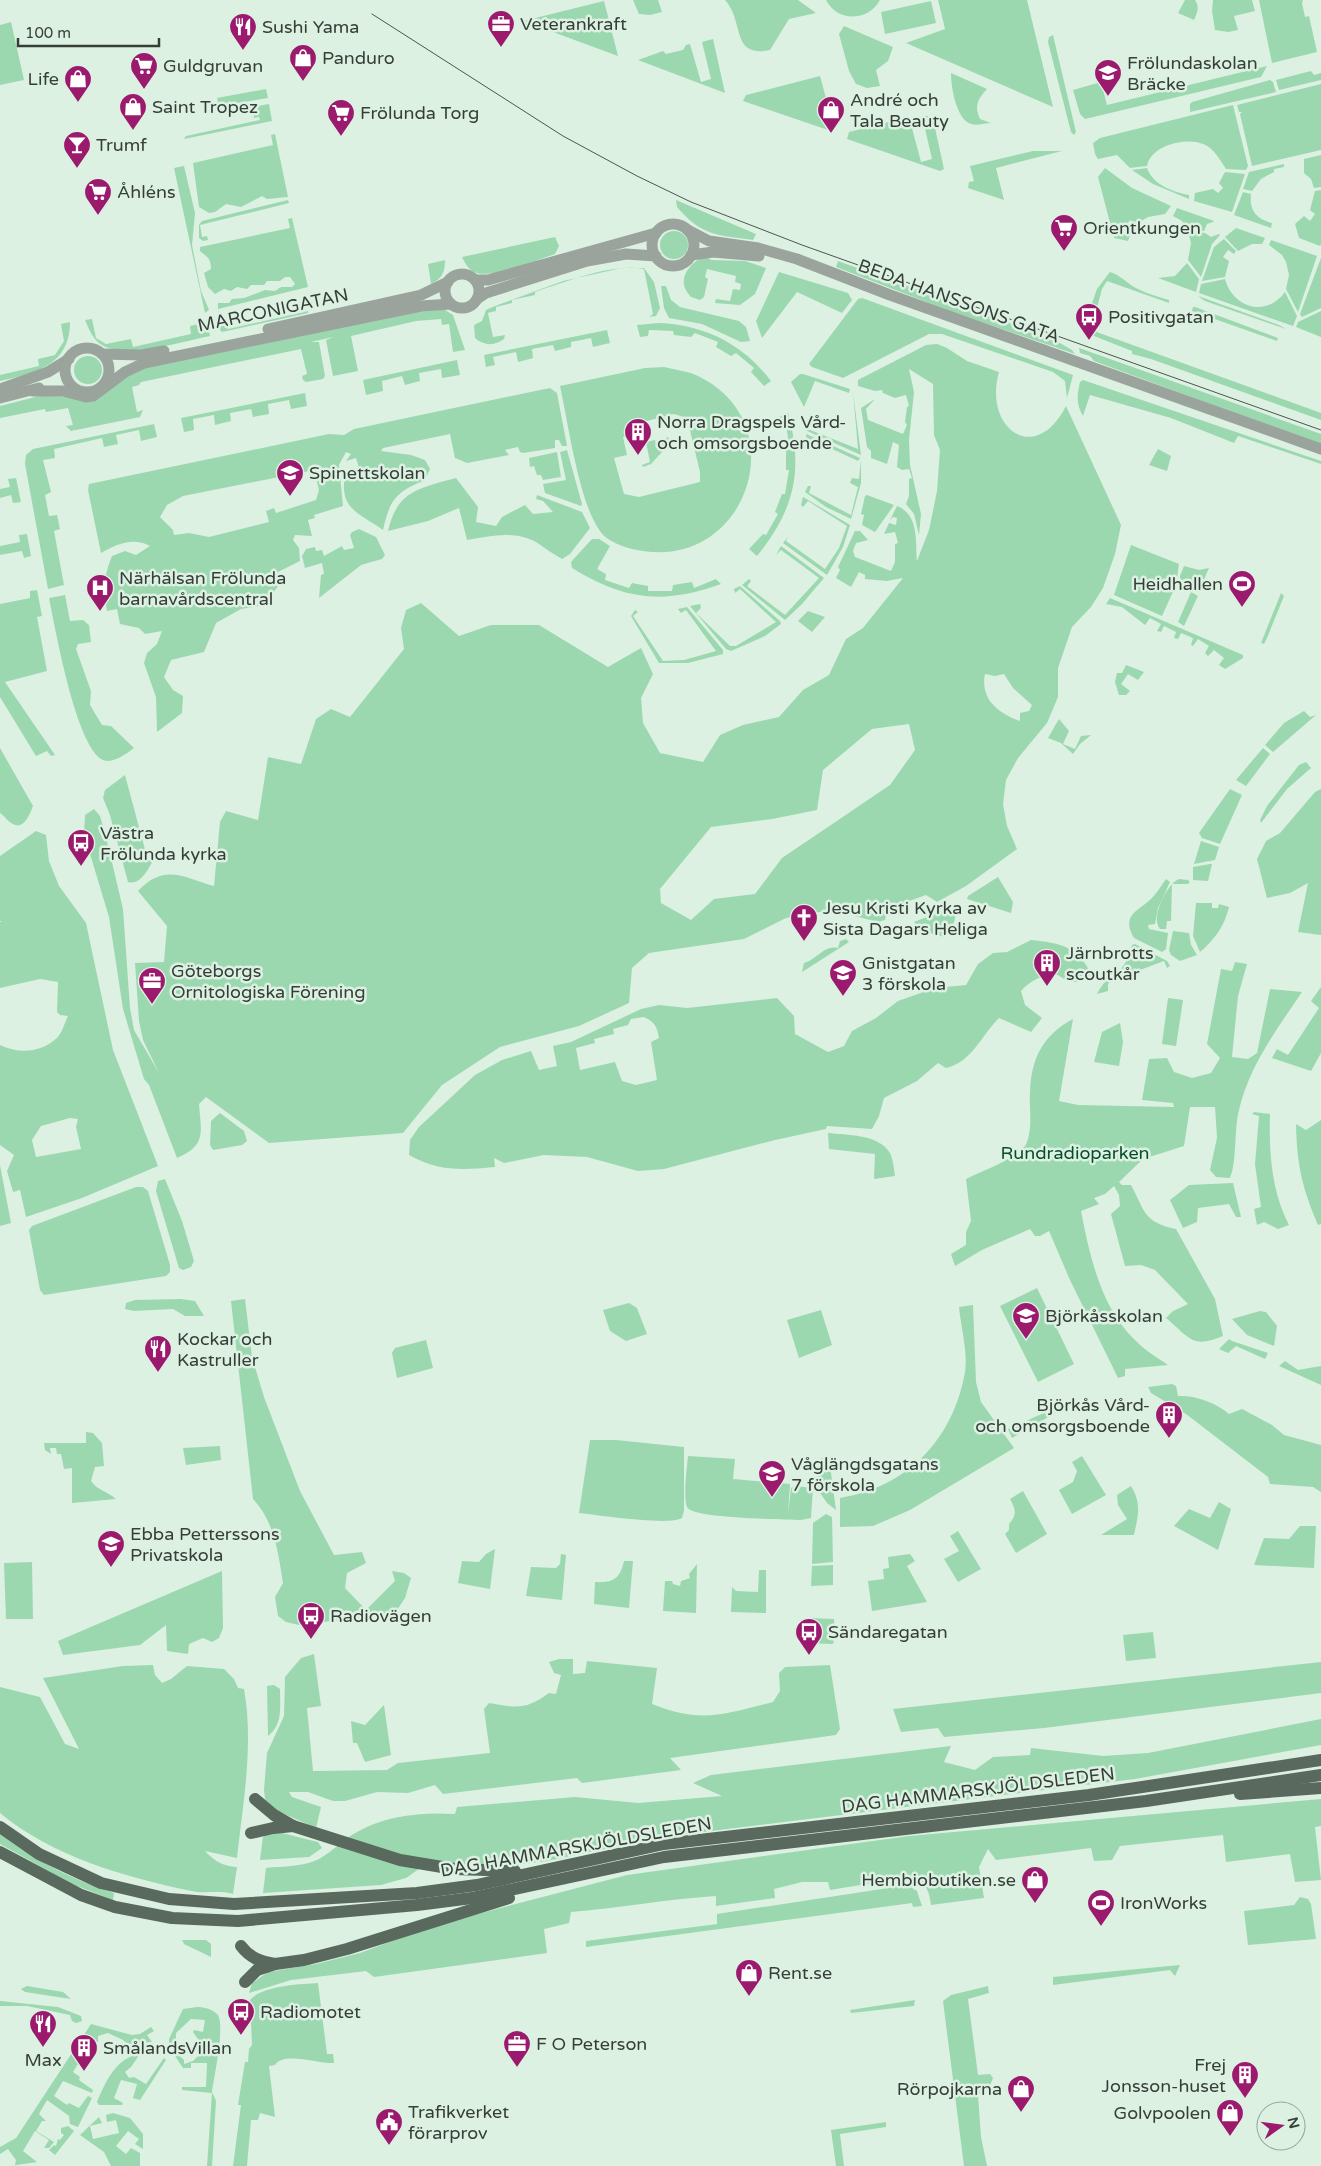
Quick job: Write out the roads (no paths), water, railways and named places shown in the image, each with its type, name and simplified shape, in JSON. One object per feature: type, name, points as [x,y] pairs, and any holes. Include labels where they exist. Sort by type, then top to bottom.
[{"type":"main road","points":[[1143,1788],[1321,1754]]},
{"type":"main road","name":"DAG HAMMARSKJÖLDSLEDEN","points":[[0,1827],[40,1854],[101,1883],[152,1896],[219,1904],[417,1893],[477,1884],[664,1844],[1143,1788],[1321,1760]]},
{"type":"main road","name":"DAG HAMMARSKJÖLDSLEDEN","points":[[0,1852],[94,1900],[144,1914],[214,1921],[238,1921],[417,1905],[472,1898],[664,1857],[1146,1801],[1321,1775]]},
{"type":"main road","points":[[1146,1801],[1321,1788]]},
{"type":"main road","points":[[255,1799],[274,1816],[293,1826],[400,1860],[435,1867],[482,1871],[536,1870]]},
{"type":"main road","points":[[251,1833],[293,1826]]},
{"type":"main road","points":[[245,1982],[257,1970],[275,1964],[304,1960],[354,1947],[533,1890],[560,1879]]},
{"type":"main road","points":[[241,1946],[247,1954],[261,1962],[275,1964]]},
{"type":"street","points":[[475,280],[488,280],[656,233],[670,224],[680,225],[688,230],[694,242],[691,256],[684,262],[675,265],[666,264],[656,256],[626,254],[587,261],[491,292],[465,308],[458,308],[450,304],[445,293],[448,282],[460,274],[468,275],[475,280],[479,290],[477,299]]},
{"type":"street","name":"BEDA HANSSONS GATA","points":[[688,230],[709,241],[757,252],[840,277],[1321,449]]},
{"type":"street","points":[[656,233],[653,243],[656,256]]},
{"type":"street","name":"BEDA HANSSONS GATA","points":[[691,256],[708,252],[757,252]]},
{"type":"street","name":"MARCONIGATAN","points":[[102,354],[141,355],[218,340],[421,295],[448,282]]},
{"type":"street","name":"MARCONIGATAN","points":[[2,396],[33,391],[63,391],[86,397],[100,393],[108,383],[144,363],[422,306],[450,304]]},
{"type":"street","points":[[84,349],[94,350],[102,354],[108,364],[108,383],[92,392],[81,391],[73,387],[68,380],[66,367],[69,359],[75,352],[84,349]]},
{"type":"street","name":"MARCONIGATAN","points":[[0,383],[16,382],[48,372],[69,359]]},
{"type":"street","name":"MARCONIGATAN","points":[[2,396],[16,382]]},
{"type":"street","name":"MARCONIGATAN","points":[[33,391],[42,387],[58,385],[81,391]]},
{"type":"tram line","points":[[372,14],[563,136],[637,176],[691,202],[802,245],[1321,430]]},
{"type":"place","name":"Veterankraft","points":[[501,48]]},
{"type":"place","name":"Sushi Yama","points":[[243,51]]},
{"type":"place","name":"Panduro","points":[[303,82]]},
{"type":"place","name":"Guldgruvan","points":[[144,90]]},
{"type":"place","name":"Frölundaskolan Bräcke","points":[[1108,97]]},
{"type":"place","name":"Life","points":[[78,103]]},
{"type":"place","name":"Saint Tropez","points":[[133,131]]},
{"type":"place","name":"André och Tala Beauty","points":[[831,134]]},
{"type":"place","name":"Frölunda Torg","points":[[341,137]]},
{"type":"place","name":"Trumf","points":[[77,169]]},
{"type":"place","name":"Åhléns","points":[[98,216]]},
{"type":"place","name":"Orientkungen","points":[[1064,252]]},
{"type":"place","name":"Positivgatan","points":[[1089,341]]},
{"type":"place","name":"Norra Dragspels Vård- och omsorgsboende","points":[[638,456]]},
{"type":"place","name":"Spinettskolan","points":[[290,497]]},
{"type":"place","name":"Heidhallen","points":[[1242,608]]},
{"type":"place","name":"Närhälsan Frölunda barnavårdscentral","points":[[100,612]]},
{"type":"place","name":"Västra Frölunda kyrka","points":[[81,867]]},
{"type":"place","name":"Jesu Kristi Kyrka av Sista Dagars Heliga","points":[[804,942]]},
{"type":"place","name":"Järnbrotts scoutkår","points":[[1047,987]]},
{"type":"place","name":"Gnistgatan 3 förskola","points":[[843,997]]},
{"type":"place","name":"Göteborgs Ornitologiska Förening","points":[[152,1005]]},
{"type":"place","name":"Björkåsskolan","points":[[1026,1340]]},
{"type":"place","name":"Kockar och Kastruller","points":[[158,1373]]},
{"type":"place","name":"Björkås Vård- och omsorgsboende","points":[[1169,1439]]},
{"type":"place","name":"Våglängdsgatans 7 förskola","points":[[772,1498]]},
{"type":"place","name":"Ebba Petterssons Privatskola","points":[[111,1568]]},
{"type":"place","name":"Radiovägen","points":[[311,1640]]},
{"type":"place","name":"Sändaregatan","points":[[809,1656]]},
{"type":"place","name":"Hembiobutiken.se","points":[[1035,1904]]},
{"type":"place","name":"IronWorks","points":[[1101,1927]]},
{"type":"place","name":"Rent.se","points":[[749,1997]]},
{"type":"place","name":"Radiomotet","points":[[241,2036]]},
{"type":"place","name":"Max","points":[[43,2048]]},
{"type":"place","name":"F O Peterson","points":[[517,2068]]},
{"type":"place","name":"SmålandsVillan","points":[[84,2072]]},
{"type":"place","name":"Frej Jonsson-huset","points":[[1245,2099]]},
{"type":"place","name":"Rörpojkarna","points":[[1021,2113]]},
{"type":"place","name":"Golvpoolen","points":[[1230,2137]]},
{"type":"place","name":"Trafikverket förarprov","points":[[389,2146]]},
{"type":"park label","name":"Rundradioparken","points":[[1075,1153]]}]
